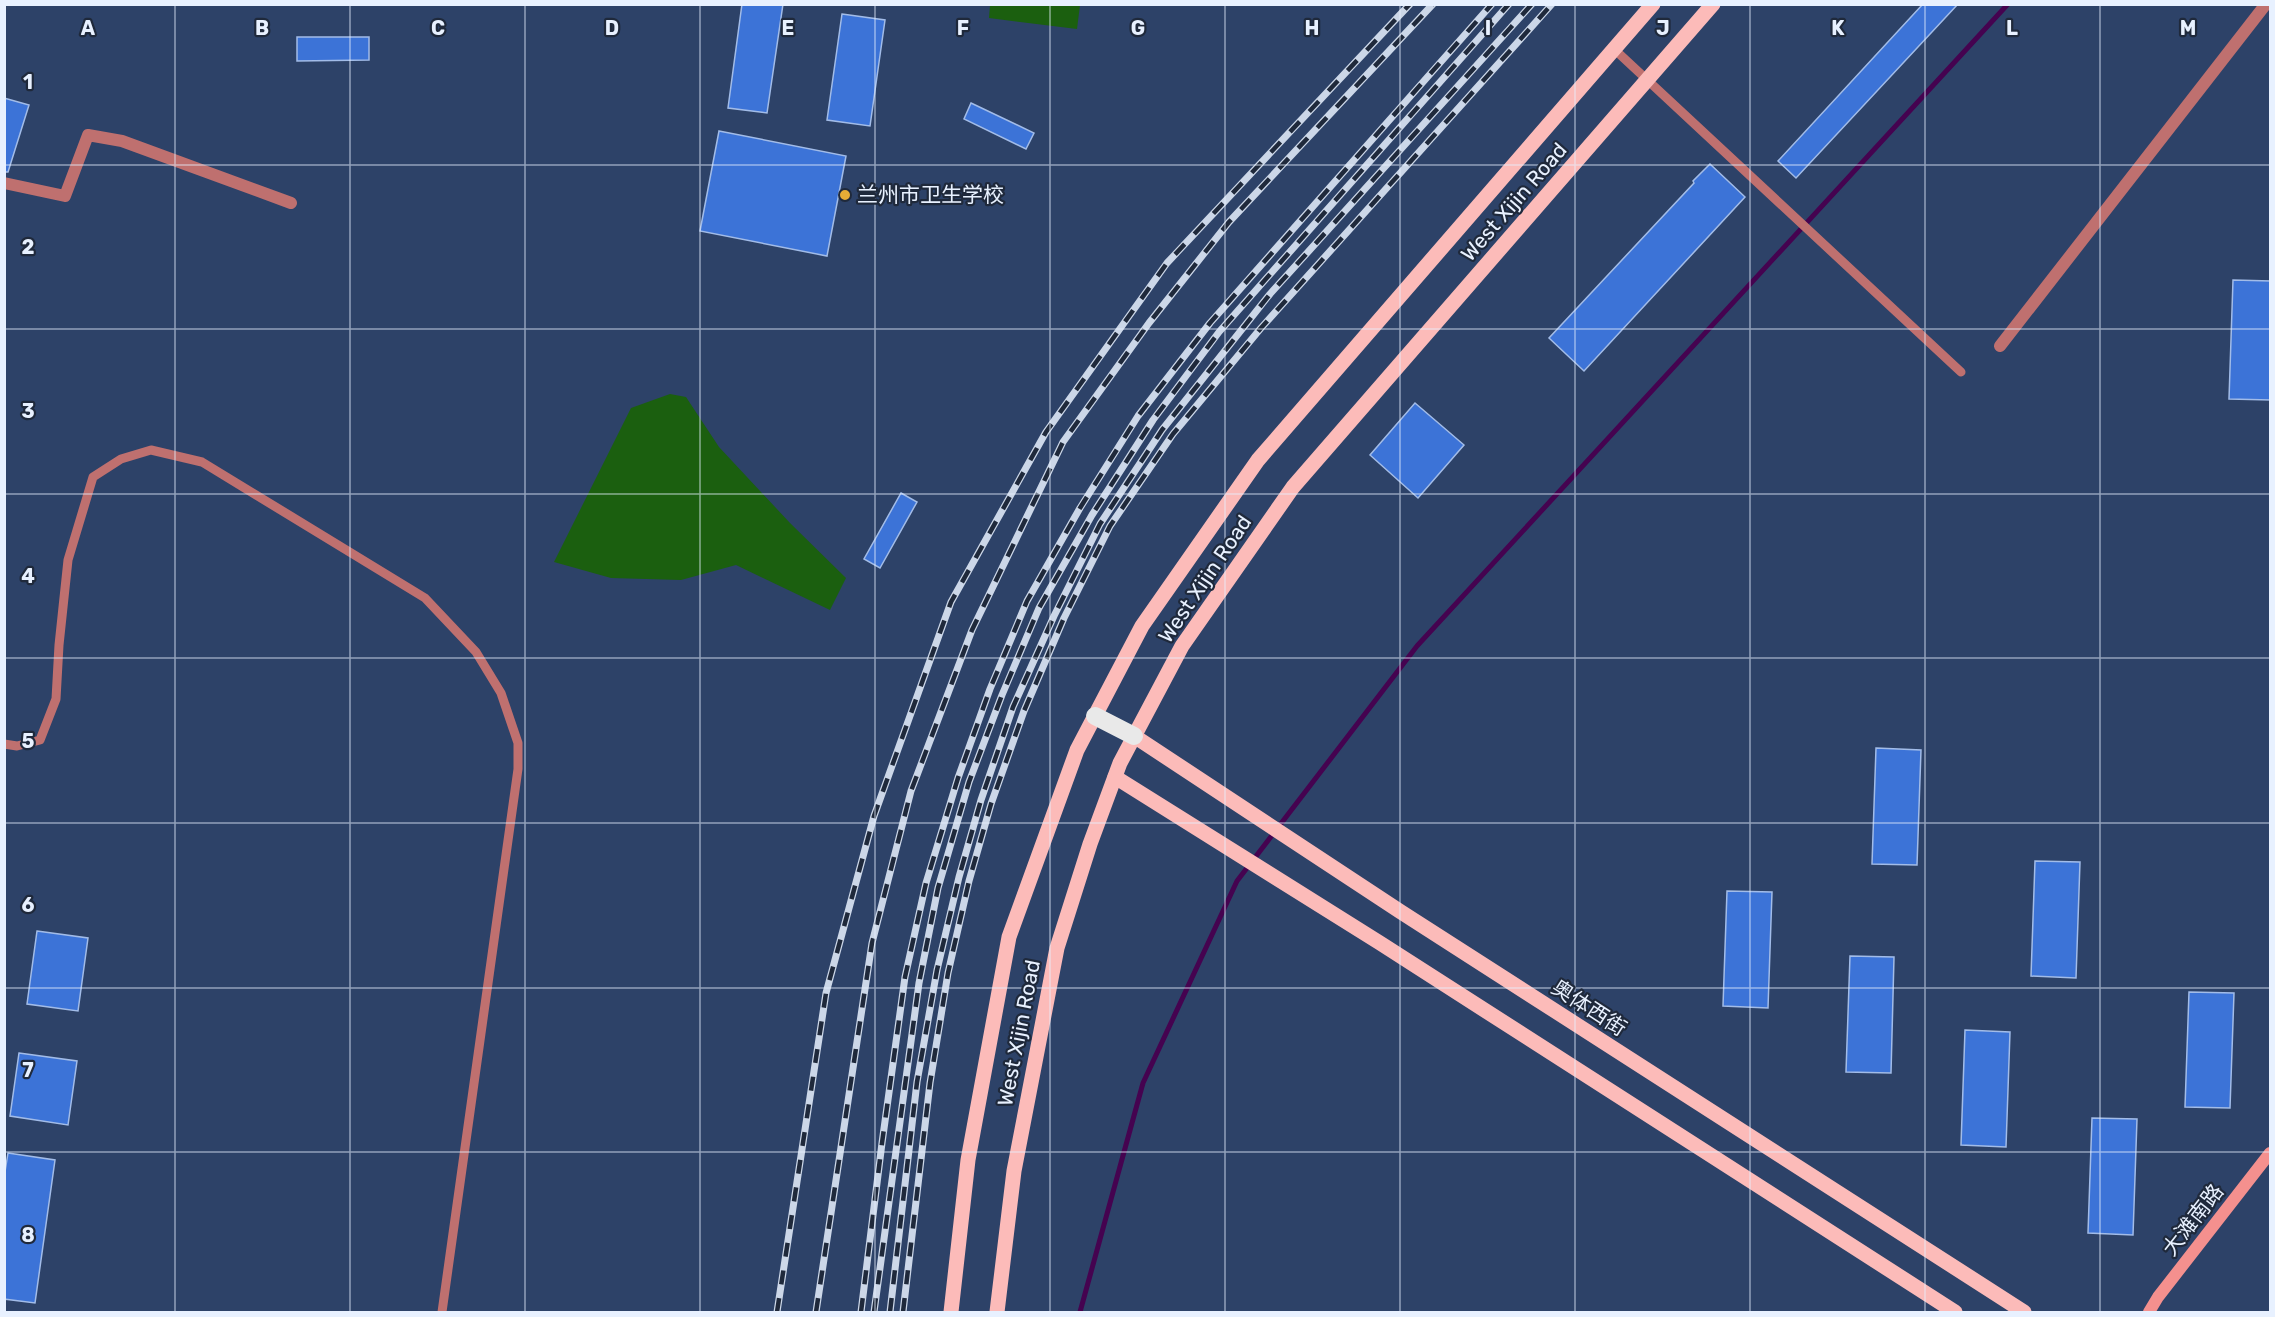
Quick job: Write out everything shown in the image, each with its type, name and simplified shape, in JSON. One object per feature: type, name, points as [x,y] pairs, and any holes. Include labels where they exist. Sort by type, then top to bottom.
[{"type":"highway","points":[[1095,716],[1134,736]]},
{"type":"main road","name":"West Xijin Road","points":[[951,1312],[968,1160],[1010,937],[1077,750],[1142,626],[1258,460],[1653,4]]},
{"type":"main road","name":"West Xijin Road","points":[[997,1312],[1014,1171],[1057,948],[1090,844],[1115,777],[1182,646],[1293,488],[1713,4]]},
{"type":"main road","name":"奥体西街","points":[[1134,736],[1401,912],[2024,1312]]},
{"type":"main road","points":[[1115,777],[1380,943],[1955,1312]]},
{"type":"street","points":[[2000,346],[2266,4]]},
{"type":"street","points":[[4,183],[65,196],[88,135],[122,141],[291,203]]},
{"type":"street","name":"大滩南路","points":[[2149,1312],[2158,1297],[2271,1153]]},
{"type":"lane","points":[[1614,49],[1961,372]]},
{"type":"lane","points":[[4,744],[17,746],[40,740],[56,699],[68,560],[93,477],[121,459],[151,450],[202,462],[425,598],[476,652],[501,693],[518,743],[518,769],[442,1312]]},
{"type":"green space","points":[[990,5],[1080,5],[1077,29],[989,18]]},
{"type":"green space","points":[[670,394],[686,397],[719,447],[790,523],[846,578],[830,610],[736,565],[681,580],[611,578],[554,562],[631,408]]},
{"type":"building","points":[[742,4],[783,4],[767,113],[728,108]]},
{"type":"building","points":[[1923,4],[1958,4],[1796,178],[1778,161]]},
{"type":"building","points":[[842,14],[885,20],[870,126],[827,120]]},
{"type":"building","points":[[297,37],[369,37],[369,60],[297,61]]},
{"type":"building","points":[[4,98],[29,105],[8,172],[4,172]]},
{"type":"building","points":[[971,103],[1034,133],[1026,149],[964,119]]},
{"type":"building","points":[[719,131],[846,156],[827,256],[700,231]]},
{"type":"building","points":[[1710,164],[1745,197],[1584,371],[1549,338]]},
{"type":"building","points":[[2233,280],[2271,281],[2271,400],[2229,399]]},
{"type":"building","points":[[1415,403],[1464,445],[1418,498],[1370,455]]},
{"type":"building","points":[[901,493],[917,502],[880,568],[864,559]]},
{"type":"building","points":[[1876,748],[1921,750],[1917,865],[1872,864]]},
{"type":"building","points":[[2035,861],[2080,862],[2076,978],[2031,976]]},
{"type":"building","points":[[1727,891],[1772,892],[1768,1008],[1723,1006]]},
{"type":"building","points":[[37,931],[88,938],[78,1011],[27,1004]]},
{"type":"building","points":[[1850,956],[1894,957],[1891,1073],[1846,1072]]},
{"type":"building","points":[[2189,992],[2234,993],[2230,1108],[2185,1107]]},
{"type":"building","points":[[1965,1030],[2010,1032],[2006,1147],[1961,1145]]},
{"type":"building","points":[[19,1053],[77,1061],[68,1125],[10,1116]]},
{"type":"building","points":[[2092,1118],[2137,1119],[2133,1235],[2088,1233]]},
{"type":"building","points":[[8,1153],[55,1160],[35,1303],[4,1299],[4,1178]]},
{"type":"waterway","points":[[1080,1312],[1143,1083],[1237,881],[1417,646],[2008,4]]},
{"type":"railway","points":[[777,1312],[826,993],[874,816],[951,602],[1046,432],[1167,263],[1410,4]]},
{"type":"railway","points":[[816,1312],[872,943],[911,791],[972,630],[1063,442],[1149,323],[1229,222],[1433,4]]},
{"type":"railway","points":[[861,1312],[905,977],[926,883],[958,778],[990,689],[1027,601],[1080,508],[1138,416],[1210,323],[1492,4]]},
{"type":"railway","points":[[874,1312],[919,983],[938,888],[969,782],[1002,695],[1039,608],[1092,515],[1153,420],[1219,332],[1509,4]]},
{"type":"railway","points":[[890,1312],[917,1082],[937,970],[959,877],[981,800],[1013,707],[1054,616],[1100,524],[1162,430],[1270,294],[1532,4]]},
{"type":"railway","points":[[903,1312],[930,1083],[948,973],[969,881],[991,804],[1024,711],[1064,618],[1110,526],[1173,434],[1261,328],[1552,4]]},
{"type":"place","name":"兰州市卫生学校","points":[[845,195]]}]
